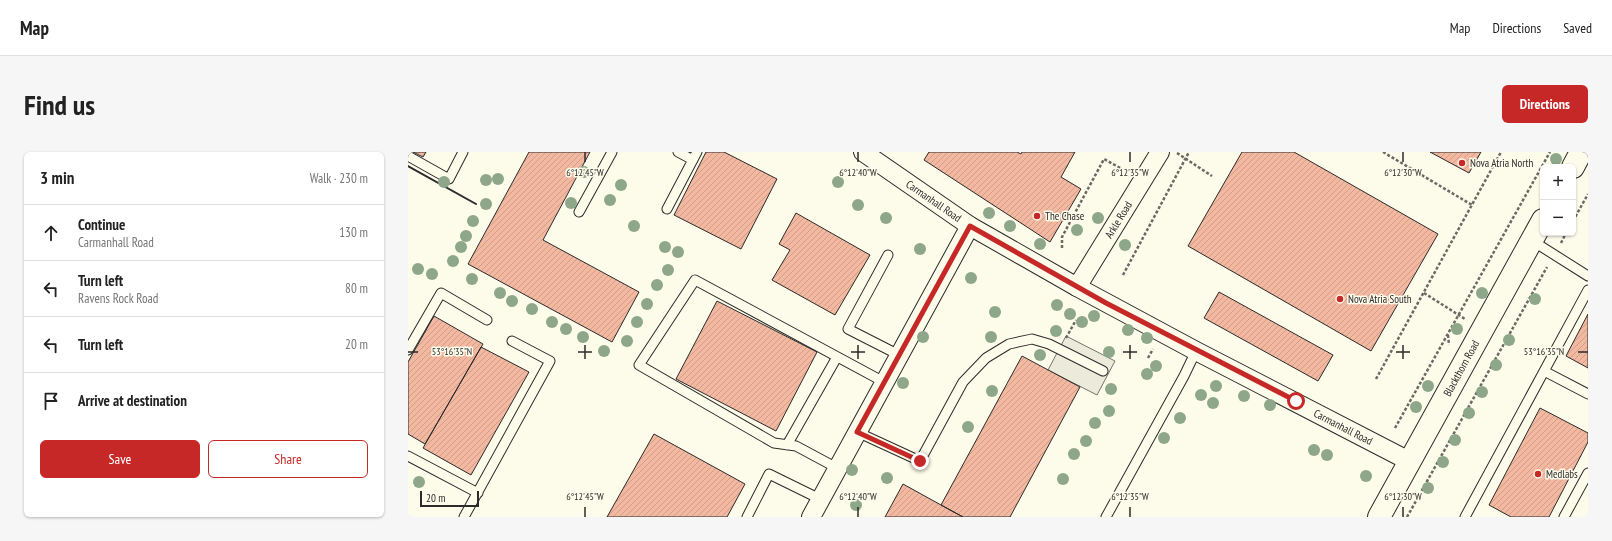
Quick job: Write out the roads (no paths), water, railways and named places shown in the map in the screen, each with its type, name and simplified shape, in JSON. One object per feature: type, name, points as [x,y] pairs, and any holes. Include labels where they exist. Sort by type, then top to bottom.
[{"type":"street","name":"Carmanhall Road","points":[[863,152],[970,226],[1077,287],[1196,351],[1409,460]]},
{"type":"street","name":"Arkle Road","points":[[1077,287],[1160,152]]},
{"type":"street","points":[[1575,164],[1582,152]]},
{"type":"street","name":"Blackthorn Road","points":[[1379,517],[1409,460],[1540,225]]},
{"type":"street","points":[[811,517],[970,226]]},
{"type":"lane","points":[[408,156],[449,179],[463,152]]},
{"type":"lane","points":[[579,212],[612,152]]},
{"type":"lane","points":[[666,209],[695,156],[678,152]]},
{"type":"lane","points":[[1531,240],[1588,276]]},
{"type":"lane","points":[[888,255],[848,329],[899,355]]},
{"type":"lane","points":[[837,468],[796,446],[774,442],[640,365],[695,280],[884,382]]},
{"type":"lane","points":[[1465,517],[1588,290]]},
{"type":"lane","points":[[408,350],[441,293],[487,320]]},
{"type":"lane","points":[[857,432],[920,461],[963,382],[986,358],[1009,344],[1032,340],[1049,344],[1103,371]]},
{"type":"lane","points":[[464,517],[550,361],[512,341]]},
{"type":"lane","points":[[1106,517],[1184,376],[1196,351]]},
{"type":"lane","points":[[787,445],[837,357]]},
{"type":"lane","points":[[1544,371],[1588,394]]},
{"type":"lane","points":[[408,456],[478,493]]},
{"type":"lane","points":[[1564,517],[1588,473]]},
{"type":"lane","points":[[747,517],[769,474],[820,500]]},
{"type":"place","name":"Nova Atria North","points":[[1462,163]]},
{"type":"place","name":"The Chase","points":[[1037,216]]},
{"type":"place","name":"Nova Atria South","points":[[1340,299]]},
{"type":"place","name":"Medlabs","points":[[1538,474]]}]
